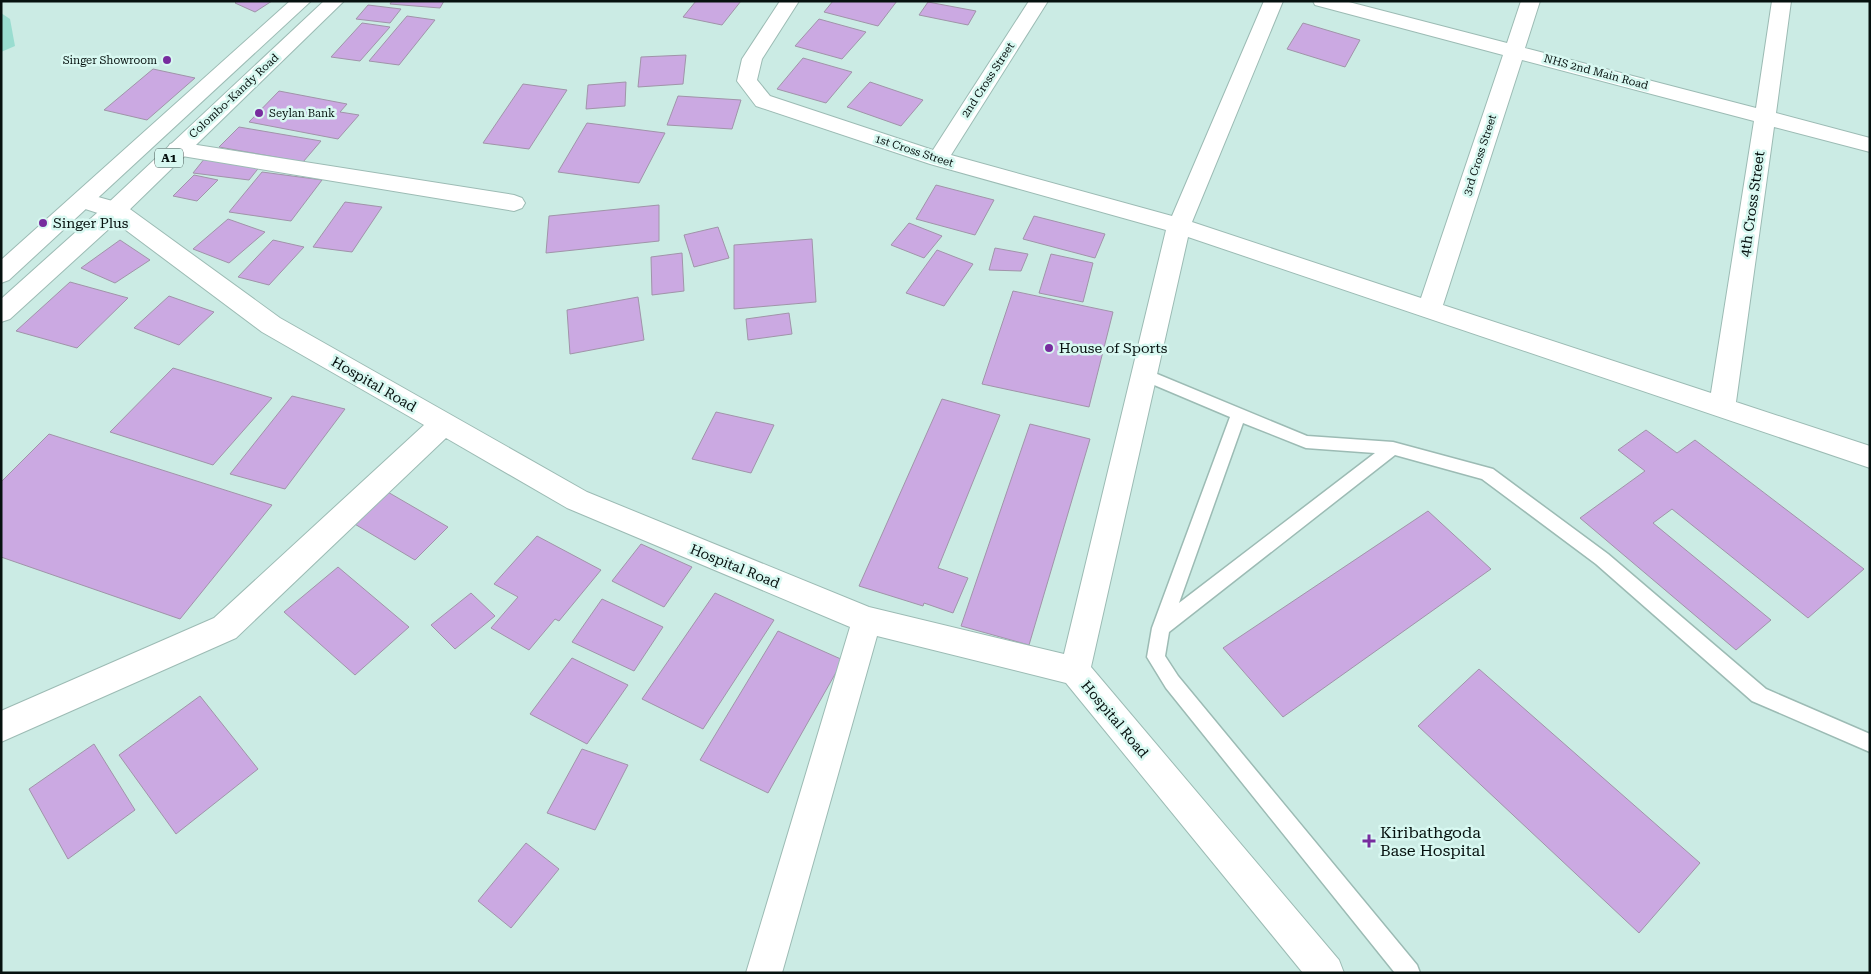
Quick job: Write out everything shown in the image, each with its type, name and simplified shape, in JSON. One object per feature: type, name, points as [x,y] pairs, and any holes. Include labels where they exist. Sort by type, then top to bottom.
[{"type":"main road","name":"Colombo-Kandy Road","points":[[1,274],[84,201],[302,1]]},
{"type":"main road","name":"Colombo-Kandy Road","points":[[1,313],[115,210],[335,1]]},
{"type":"main road","name":"1st Cross Street","points":[[790,1],[752,59],[747,81],[763,101],[938,159],[1179,226],[1870,457]]},
{"type":"main road","name":"2nd Cross Street","points":[[938,159],[1039,1]]},
{"type":"main road","points":[[1075,671],[1179,226],[1274,1]]},
{"type":"main road","name":"NHS 2nd Main Road","points":[[1322,1],[1870,145]]},
{"type":"main road","name":"3rd Cross Street","points":[[1429,310],[1531,1]]},
{"type":"main road","name":"4th Cross Street","points":[[1722,408],[1782,1]]},
{"type":"main road","points":[[178,149],[514,203]]},
{"type":"main road","name":"Hospital Road","points":[[84,201],[115,210],[272,326],[577,500],[867,620],[1075,671],[1326,973]]},
{"type":"main road","points":[[1,727],[225,628],[443,424]]},
{"type":"main road","points":[[764,973],[867,620]]},
{"type":"lane","points":[[1145,375],[1306,442],[1393,448],[1487,474],[1602,559],[1759,695],[1870,743]]},
{"type":"lane","points":[[1238,415],[1161,628],[1156,657],[1172,682],[1409,973]]},
{"type":"lane","points":[[1161,628],[1393,448]]},
{"type":"green space","points":[[1,13],[10,19],[15,46],[1,52]]},
{"type":"building","points":[[237,1],[272,1],[255,12],[235,3]]},
{"type":"building","points":[[392,1],[444,1],[440,8],[390,4]]},
{"type":"building","points":[[696,1],[741,1],[722,25],[683,17]]},
{"type":"building","points":[[833,1],[897,1],[878,26],[824,12]]},
{"type":"building","points":[[928,2],[976,11],[968,25],[919,15]]},
{"type":"building","points":[[368,5],[401,9],[390,23],[356,19]]},
{"type":"building","points":[[407,16],[435,20],[399,65],[369,61]]},
{"type":"building","points":[[819,19],[866,32],[842,59],[795,46]]},
{"type":"building","points":[[362,23],[390,27],[360,61],[331,57]]},
{"type":"building","points":[[1303,23],[1360,40],[1345,67],[1287,49]]},
{"type":"building","points":[[686,55],[683,84],[638,87],[641,57]]},
{"type":"building","points":[[803,58],[852,72],[826,103],[777,89]]},
{"type":"building","points":[[153,69],[195,78],[147,120],[104,110]]},
{"type":"building","points":[[626,82],[625,106],[586,109],[588,85]]},
{"type":"building","points":[[870,82],[923,100],[901,126],[847,107]]},
{"type":"building","points":[[523,84],[567,90],[529,149],[483,143]]},
{"type":"building","points":[[279,91],[347,104],[340,112],[359,115],[338,139],[249,122]]},
{"type":"building","points":[[678,96],[741,100],[732,129],[667,125]]},
{"type":"building","points":[[587,123],[665,133],[639,183],[558,172]]},
{"type":"building","points":[[239,127],[321,141],[303,162],[219,147]]},
{"type":"building","points":[[205,158],[261,165],[249,180],[193,173]]},
{"type":"building","points":[[262,172],[322,180],[291,221],[229,212]]},
{"type":"building","points":[[194,175],[218,180],[197,201],[173,196]]},
{"type":"building","points":[[936,185],[994,200],[975,235],[916,219]]},
{"type":"building","points":[[345,202],[382,207],[352,252],[313,247]]},
{"type":"building","points":[[659,205],[659,241],[546,253],[549,216]]},
{"type":"building","points":[[1034,216],[1105,234],[1095,258],[1023,239]]},
{"type":"building","points":[[228,219],[265,232],[229,263],[193,249]]},
{"type":"building","points":[[909,223],[942,236],[924,258],[891,245]]},
{"type":"building","points":[[718,227],[729,258],[694,267],[684,235]]},
{"type":"building","points":[[812,239],[816,302],[734,309],[734,245]]},
{"type":"building","points":[[120,240],[150,260],[115,283],[81,268]]},
{"type":"building","points":[[273,240],[304,247],[269,285],[238,277]]},
{"type":"building","points":[[995,248],[1028,254],[1021,271],[989,270]]},
{"type":"building","points":[[937,250],[973,264],[944,306],[906,293]]},
{"type":"building","points":[[682,253],[684,291],[652,295],[651,257]]},
{"type":"building","points":[[1051,254],[1093,263],[1083,302],[1039,293]]},
{"type":"building","points":[[70,282],[128,298],[77,348],[16,331]]},
{"type":"building","name":"House of Sports","points":[[1013,291],[1113,312],[1089,407],[982,384]]},
{"type":"building","points":[[169,296],[214,312],[179,345],[134,328]]},
{"type":"building","points":[[638,297],[644,340],[570,354],[567,310]]},
{"type":"building","points":[[789,313],[792,334],[748,340],[746,319]]},
{"type":"building","points":[[173,368],[272,398],[213,465],[110,432]]},
{"type":"building","points":[[292,396],[345,409],[285,489],[230,474]]},
{"type":"building","points":[[942,399],[1000,415],[938,568],[968,578],[953,613],[924,603],[923,606],[859,586]]},
{"type":"building","points":[[716,412],[774,425],[751,473],[692,459]]},
{"type":"building","points":[[1030,424],[1090,439],[1029,645],[961,626]]},
{"type":"building","points":[[1646,430],[1677,453],[1695,440],[1864,569],[1808,618],[1672,509],[1653,523],[1771,620],[1736,650],[1580,518],[1645,471],[1618,450]]},
{"type":"building","points":[[49,434],[272,505],[180,619],[1,557],[1,482]]},
{"type":"building","points":[[386,491],[448,527],[415,560],[353,523]]},
{"type":"building","points":[[1428,511],[1491,569],[1283,717],[1223,648]]},
{"type":"building","points":[[537,536],[601,570],[559,621],[555,619],[529,650],[491,628],[518,597],[494,584]]},
{"type":"building","points":[[641,544],[692,567],[664,607],[612,581]]},
{"type":"building","points":[[338,567],[409,627],[355,675],[284,612]]},
{"type":"building","points":[[471,593],[495,616],[455,649],[431,625]]},
{"type":"building","points":[[715,593],[774,620],[703,729],[642,699]]},
{"type":"building","points":[[602,599],[663,627],[634,671],[572,642]]},
{"type":"building","points":[[778,631],[843,660],[768,793],[700,760]]},
{"type":"building","points":[[572,658],[628,685],[587,744],[530,714]]},
{"type":"building","points":[[1479,669],[1700,863],[1639,933],[1418,726]]},
{"type":"building","points":[[200,696],[258,769],[176,834],[119,755]]},
{"type":"building","points":[[94,744],[135,810],[68,859],[29,789]]},
{"type":"building","points":[[582,749],[628,765],[595,830],[547,813]]},
{"type":"building","points":[[526,843],[559,869],[511,928],[478,901]]},
{"type":"place","name":"Singer Showroom","points":[[167,60]]},
{"type":"place","name":"Seylan Bank","points":[[259,113]]},
{"type":"place","name":"Singer Plus","points":[[43,223]]},
{"type":"place","name":"House of Sports","points":[[1049,348]]},
{"type":"place","name":"Kiribathgoda Base Hospital","points":[[1369,841]]}]
